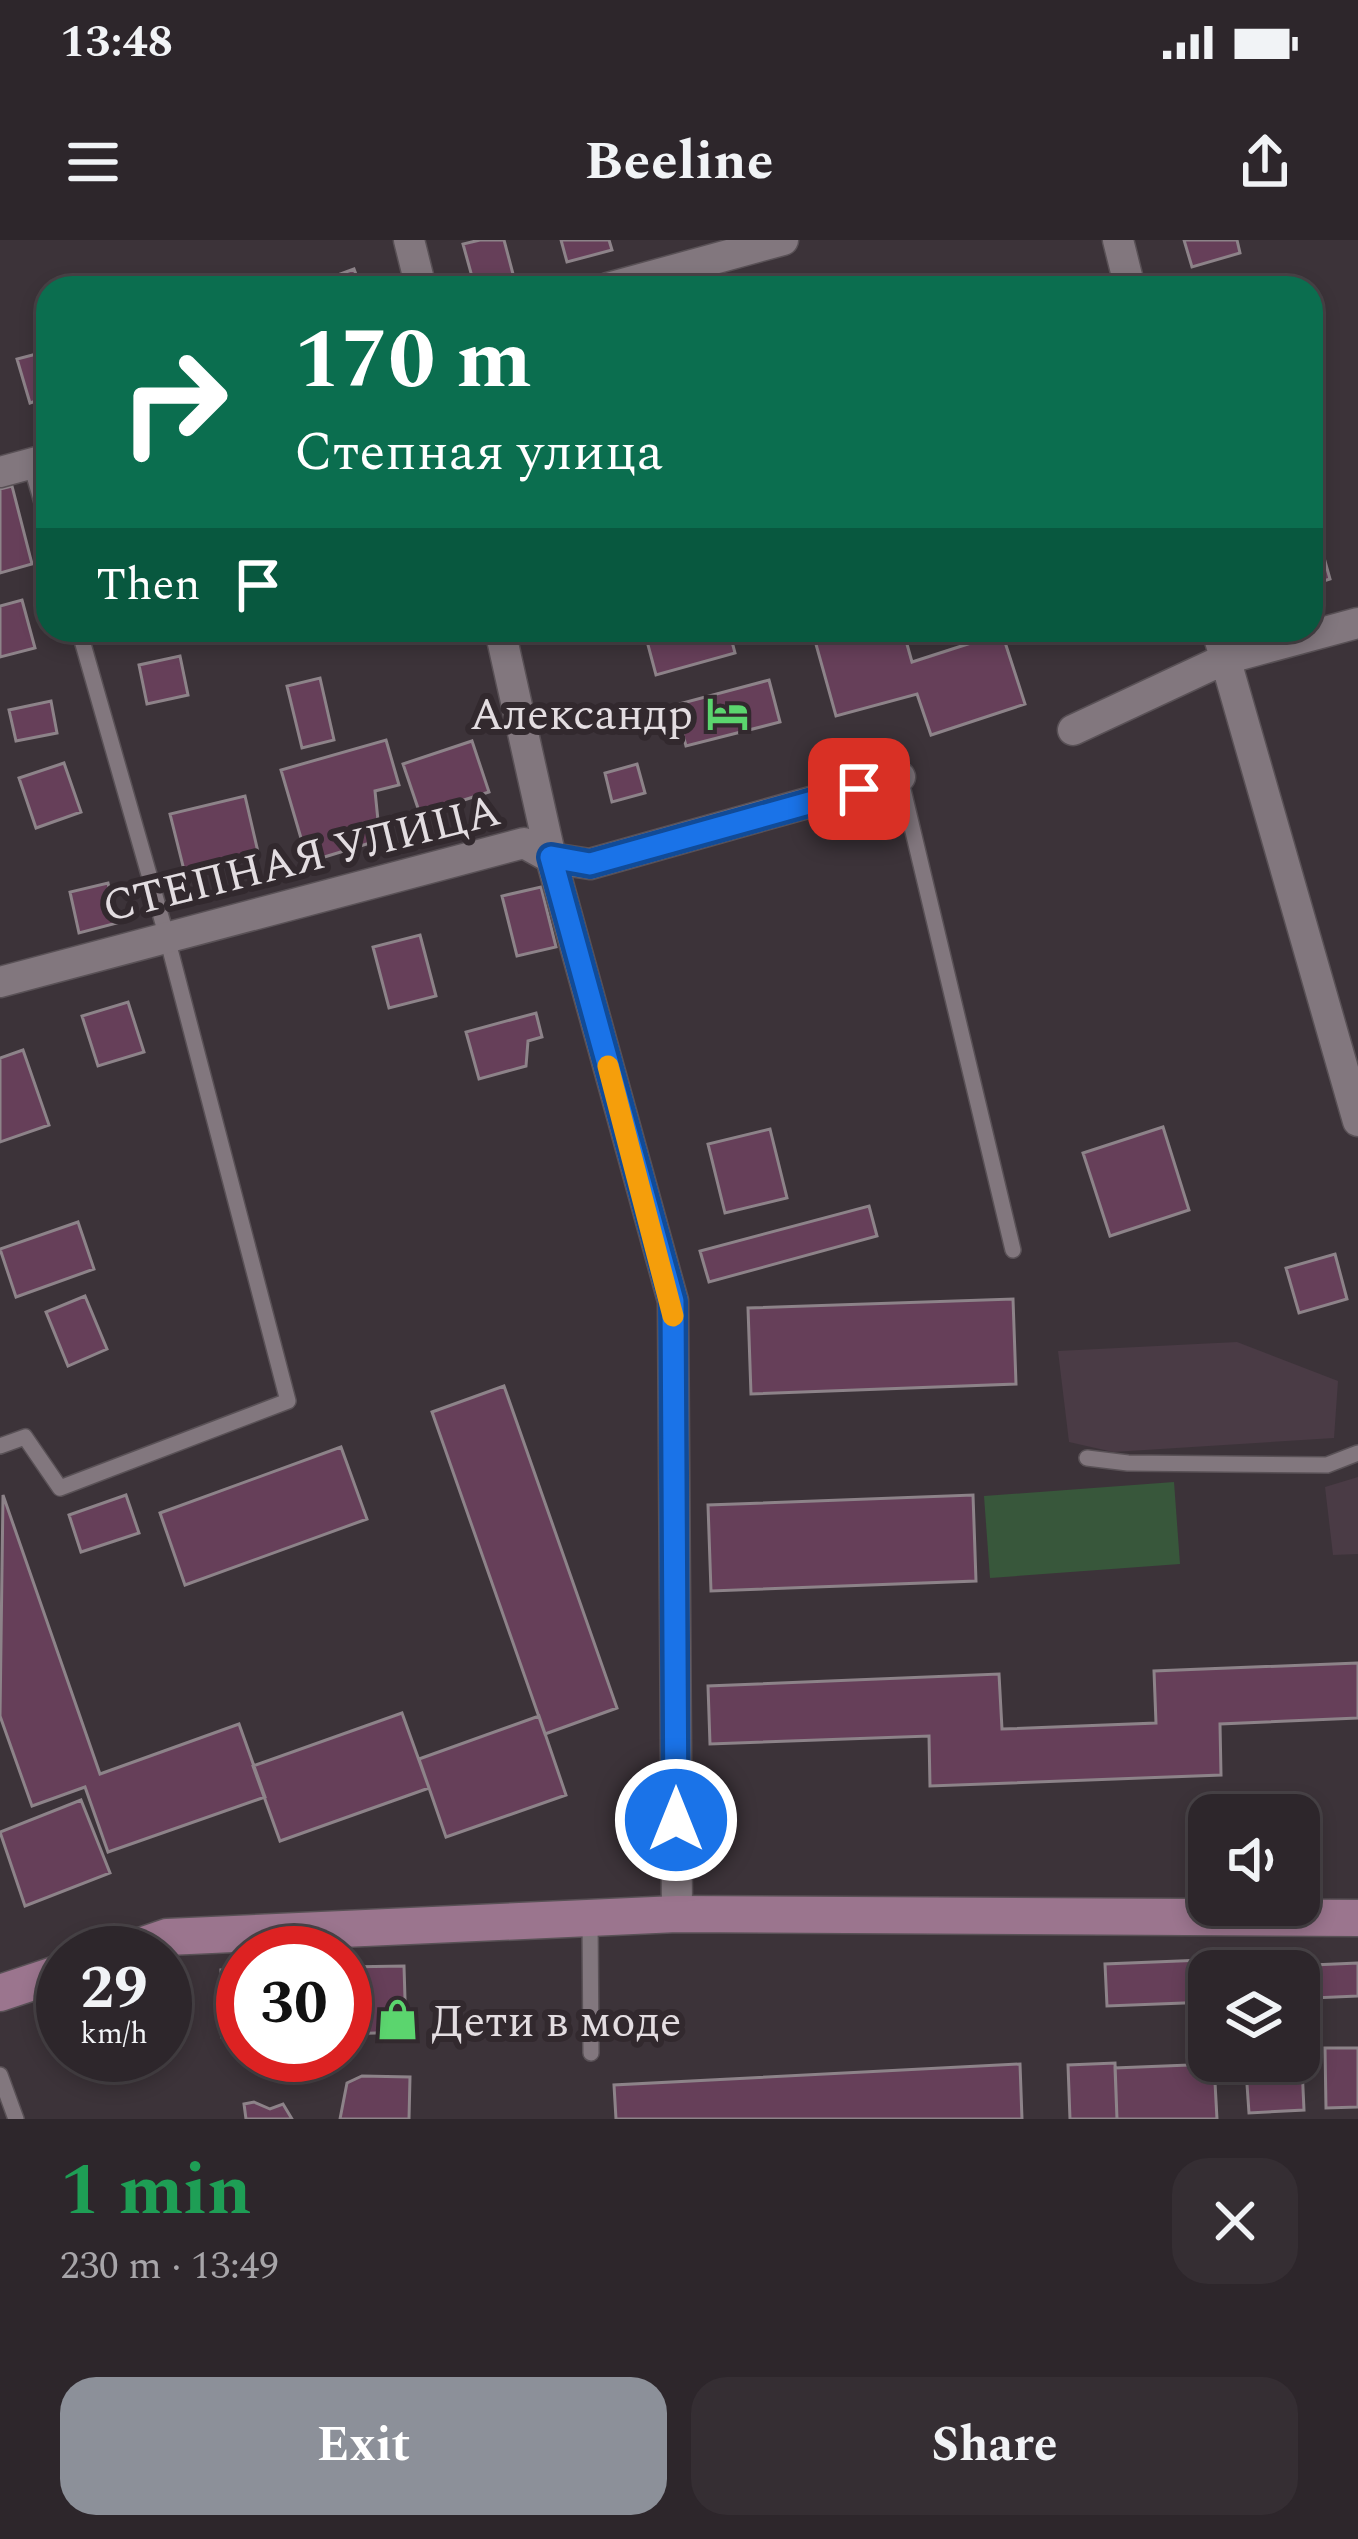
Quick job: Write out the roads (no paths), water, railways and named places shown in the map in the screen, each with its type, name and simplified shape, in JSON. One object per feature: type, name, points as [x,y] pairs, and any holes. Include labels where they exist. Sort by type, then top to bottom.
[{"type":"street","points":[[409,240],[418,276]]},
{"type":"street","points":[[652,276],[783,240]]},
{"type":"street","points":[[1118,240],[1127,276]]},
{"type":"street","points":[[0,472],[36,463]]},
{"type":"street","points":[[1323,628],[1358,623]]},
{"type":"street","points":[[503,642],[551,857],[673,1301],[676,1914]]},
{"type":"street","points":[[1073,730],[1221,644],[1358,1121]]},
{"type":"street","name":"СТЕПНАЯ УЛИЦА","points":[[0,982],[166,934],[524,843],[551,857],[590,864],[901,777]]},
{"type":"street","points":[[192,1936],[676,1914],[1358,1918]]},
{"type":"street","points":[[0,1993],[36,1981]]},
{"type":"lane","points":[[0,1446],[25,1437],[60,1488],[288,1401],[166,934],[82,642]]},
{"type":"lane","points":[[901,777],[1013,1250]]},
{"type":"lane","points":[[1087,1458],[1128,1463],[1327,1465],[1358,1454]]},
{"type":"lane","points":[[590,1918],[591,2054]]},
{"type":"lane","points":[[0,2075],[16,2119]]},
{"type":"place","name":"Александр","points":[[727,713]]},
{"type":"place","name":"Дети в моде","points":[[397,2020]]}]
